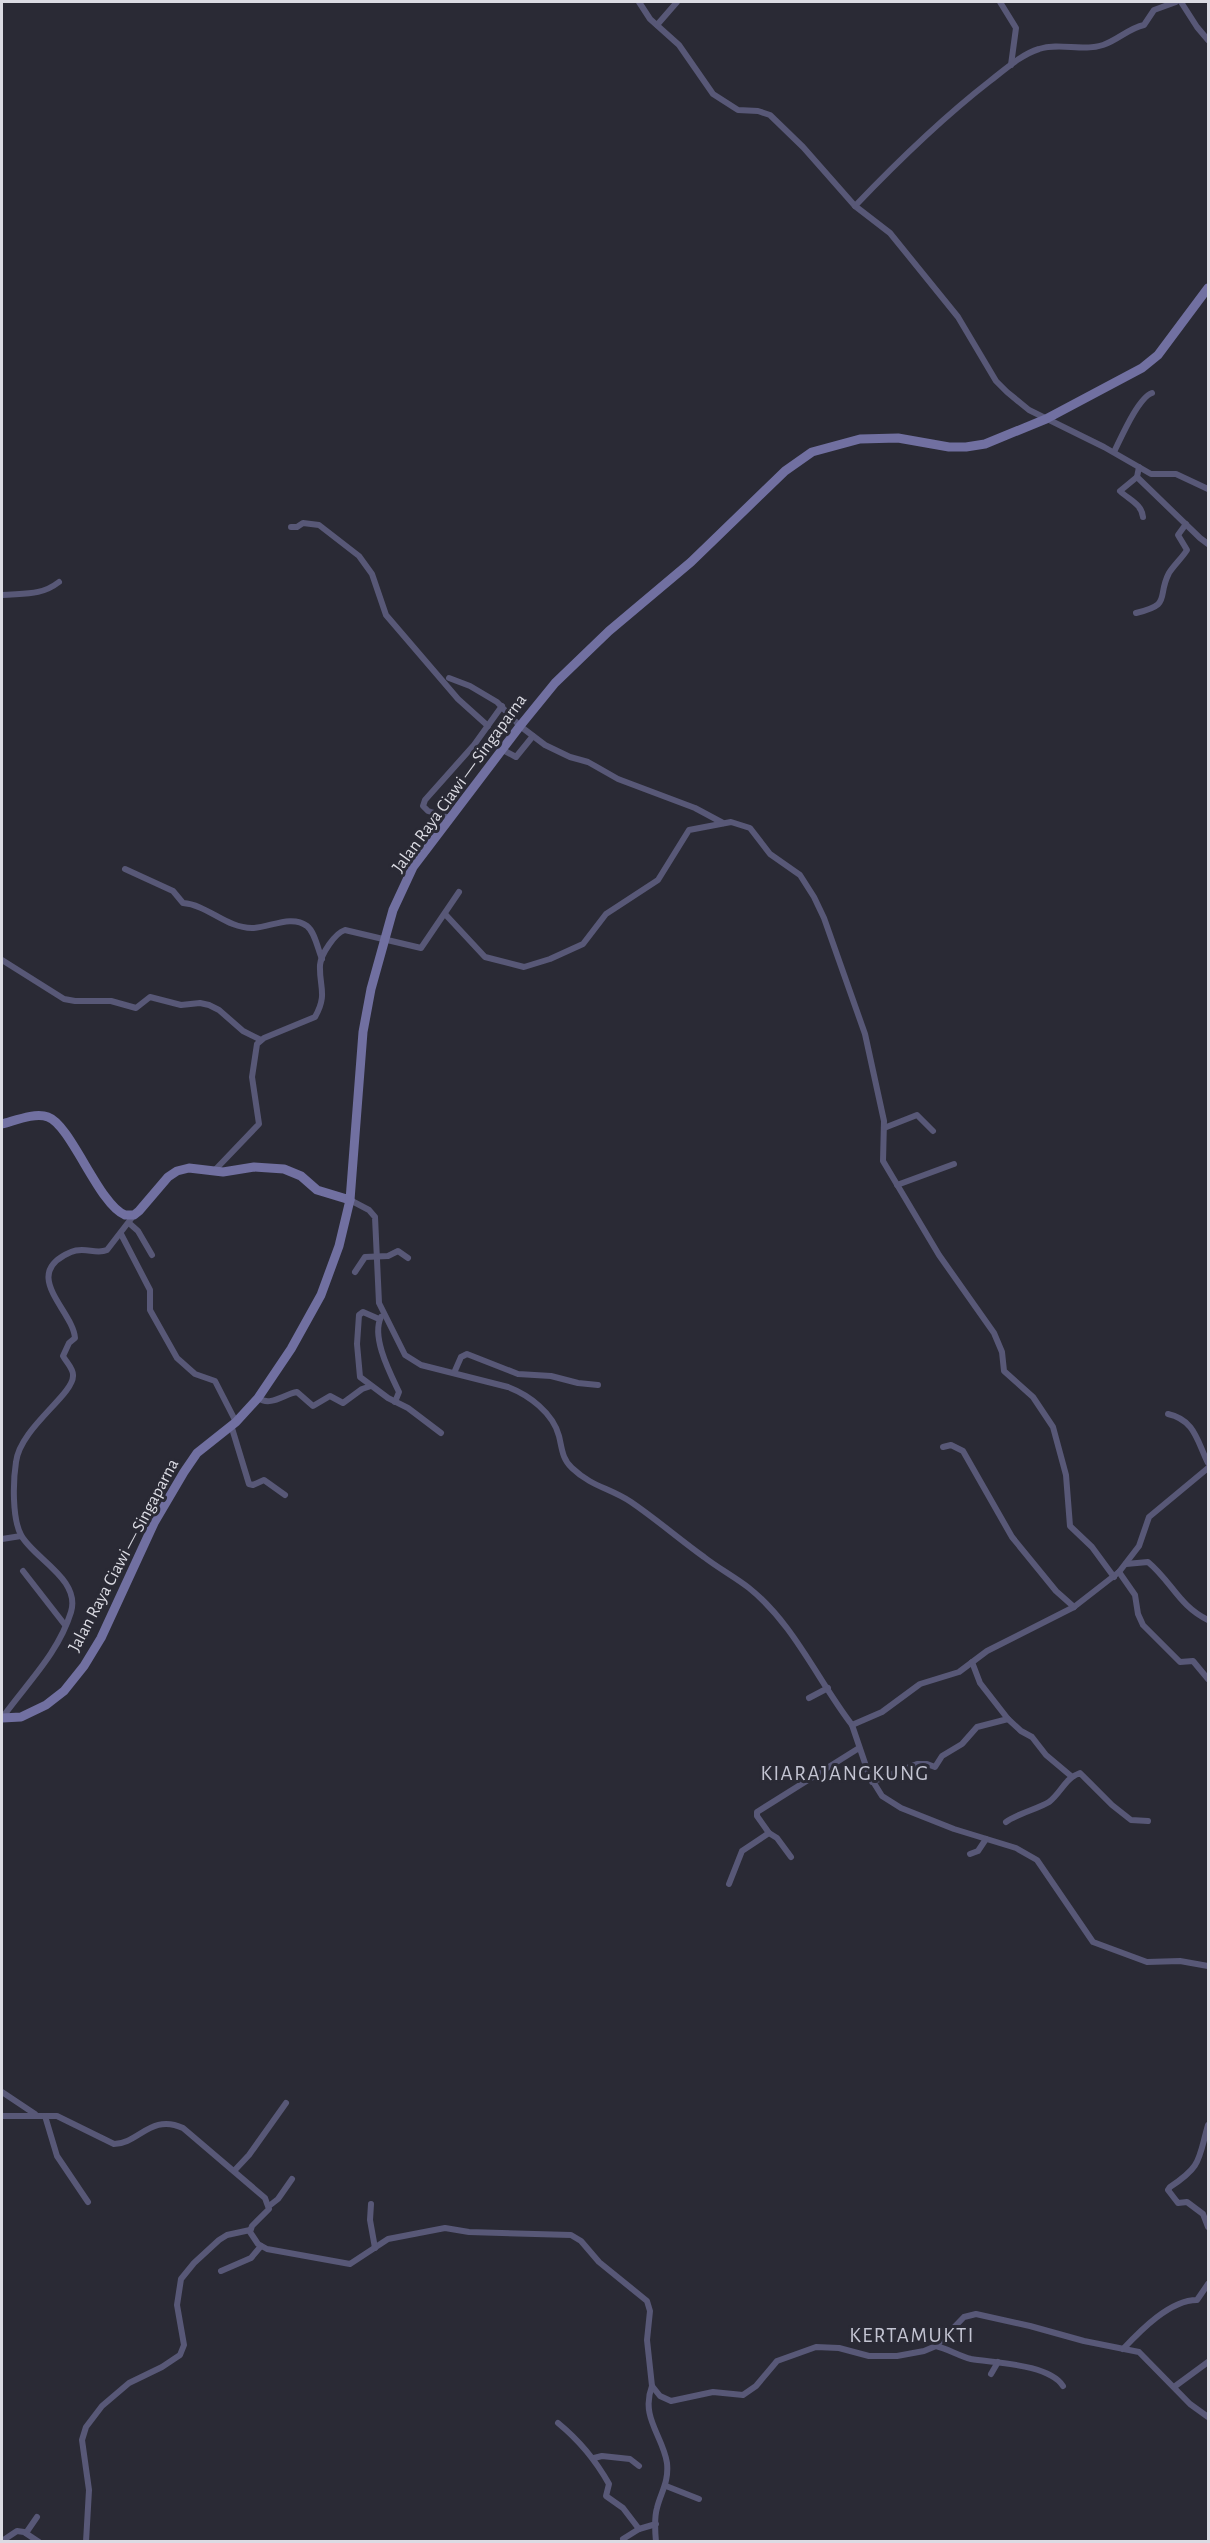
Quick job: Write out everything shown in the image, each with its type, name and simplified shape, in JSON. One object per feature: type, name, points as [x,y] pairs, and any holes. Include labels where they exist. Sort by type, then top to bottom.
[{"type":"main road","name":"Jalan Raya Ciawi — Singaparna","points":[[2,1718],[21,1717],[46,1705],[64,1691],[84,1666],[101,1638],[154,1523],[195,1455],[234,1423],[258,1398],[291,1349],[321,1295],[339,1246],[350,1200],[361,1046],[371,989],[393,910],[410,872],[520,726],[571,667],[691,562],[785,471],[812,452],[860,439],[909,439],[949,447],[966,447],[985,444],[1046,419],[1142,368],[1158,355],[1209,288]]},
{"type":"main road","points":[[2,1124],[40,1116],[50,1118],[62,1131],[117,1210],[131,1219],[168,1177],[177,1171],[189,1168],[214,1172],[254,1167],[284,1169],[301,1176],[317,1190],[350,1200]]},
{"type":"street","points":[[639,2],[647,15],[679,45],[713,94],[738,110],[758,111],[770,116],[803,147],[855,206],[886,229],[962,322],[1001,387],[1029,410],[1114,452],[1151,474],[1178,474],[1209,489]]},
{"type":"street","points":[[657,25],[677,2]]},
{"type":"street","points":[[1000,2],[1016,28],[1011,65]]},
{"type":"street","points":[[855,206],[908,150],[950,112],[1011,65],[1043,48],[1087,49],[1105,44],[1134,27],[1144,25],[1154,10],[1176,2]]},
{"type":"street","points":[[1181,2],[1197,27],[1209,40]]},
{"type":"street","points":[[1114,452],[1146,395],[1152,393]]},
{"type":"street","points":[[1139,468],[1137,477],[1120,491],[1134,501],[1142,514],[1150,508]]},
{"type":"street","points":[[1137,477],[1209,544]]},
{"type":"street","points":[[291,526],[297,527],[303,523],[319,525],[359,556],[372,574],[386,615],[458,699],[488,726]]},
{"type":"street","points":[[1136,613],[1158,606],[1162,601],[1170,572],[1187,550],[1178,535],[1186,524]]},
{"type":"street","points":[[2,595],[37,594],[45,592],[59,582]]},
{"type":"street","points":[[449,678],[470,686],[501,706],[520,726],[546,745],[570,757],[587,761],[618,779],[695,808],[723,823]]},
{"type":"street","points":[[450,818],[428,811],[424,807],[424,802],[488,726],[501,706]]},
{"type":"street","points":[[503,750],[516,757],[533,736]]},
{"type":"street","points":[[445,914],[486,958],[521,968],[550,959],[583,944],[606,914],[657,881],[687,831],[723,823],[739,823],[750,828],[770,854],[800,875],[824,918],[865,1034],[884,1128],[882,1160],[939,1256],[994,1333],[1002,1352],[1005,1371],[1033,1397],[1049,1421],[1066,1475],[1070,1526],[1092,1546],[1135,1595],[1138,1617],[1145,1629],[1180,1662],[1193,1661],[1209,1679]]},
{"type":"street","points":[[125,869],[173,891],[183,903],[196,904],[234,925],[252,928],[297,921],[310,930],[322,959]]},
{"type":"street","points":[[214,1172],[259,1124],[252,1077],[256,1046],[261,1040],[315,1017],[323,994],[320,965],[334,938],[343,930],[421,948],[459,892]]},
{"type":"street","points":[[2,960],[64,999],[111,1001],[136,1008],[150,997],[183,1005],[204,1003],[217,1009],[243,1031],[261,1040]]},
{"type":"street","points":[[884,1128],[918,1115],[933,1131]]},
{"type":"street","points":[[897,1185],[954,1164]]},
{"type":"street","points":[[350,1200],[369,1210],[375,1217],[382,1352],[399,1392],[395,1402]]},
{"type":"street","points":[[2,1718],[25,1686],[47,1662],[65,1625],[73,1602],[70,1591],[53,1566],[21,1536],[14,1502],[17,1458],[32,1427],[64,1392],[73,1377],[73,1371],[63,1356],[69,1343],[75,1338],[74,1331],[55,1300],[48,1274],[56,1261],[71,1252],[82,1249],[105,1252],[131,1219],[152,1255]]},
{"type":"street","points":[[121,1234],[150,1290],[150,1310],[178,1360],[195,1374],[215,1381],[234,1423],[249,1484],[253,1485],[264,1480],[285,1495]]},
{"type":"street","points":[[355,1272],[363,1259],[376,1255],[386,1256],[398,1251],[408,1258]]},
{"type":"street","points":[[441,1433],[360,1377],[357,1344],[358,1319],[363,1312],[381,1317],[410,1360],[421,1365],[508,1387],[534,1402],[554,1424],[563,1456],[571,1467],[593,1485],[632,1503],[718,1568],[748,1587],[770,1608],[828,1688],[852,1725],[872,1782],[890,1803],[986,1839],[1017,1848],[1037,1860],[1093,1942],[1147,1962],[1180,1961],[1209,1966]]},
{"type":"street","points":[[454,1373],[461,1357],[466,1354],[518,1374],[551,1376],[578,1383],[598,1384]]},
{"type":"street","points":[[258,1398],[264,1402],[272,1401],[297,1392],[312,1406],[330,1396],[341,1403],[362,1389],[371,1386]]},
{"type":"street","points":[[1168,1414],[1182,1418],[1189,1424],[1209,1463]]},
{"type":"street","points":[[943,1447],[951,1445],[963,1451],[1012,1537],[1051,1585],[1074,1607]]},
{"type":"street","points":[[852,1725],[882,1712],[920,1684],[952,1675],[987,1651],[1074,1607],[1117,1574],[1126,1564],[1139,1546],[1149,1517],[1209,1468]]},
{"type":"street","points":[[2,1539],[21,1536]]},
{"type":"street","points":[[1126,1564],[1148,1562],[1180,1601],[1196,1615],[1209,1620]]},
{"type":"street","points":[[23,1571],[65,1625]]},
{"type":"street","points":[[972,1662],[980,1683],[1008,1719],[1032,1737],[1046,1755],[1071,1776]]},
{"type":"street","points":[[809,1698],[828,1688]]},
{"type":"street","points":[[872,1782],[916,1764],[935,1767],[942,1756],[962,1744],[977,1727],[1008,1719]]},
{"type":"street","points":[[791,1857],[757,1816],[757,1812],[859,1748]]},
{"type":"street","points":[[1006,1822],[1038,1805],[1048,1803],[1071,1776],[1080,1773],[1084,1774],[1112,1805],[1134,1822],[1148,1821]]},
{"type":"street","points":[[729,1884],[742,1851],[770,1833]]},
{"type":"street","points":[[970,1854],[978,1851],[986,1839]]},
{"type":"street","points":[[2,2094],[42,2116],[57,2156],[88,2202]]},
{"type":"street","points":[[234,2171],[249,2155],[286,2103]]},
{"type":"street","points":[[2,2116],[63,2117],[114,2144],[124,2142],[153,2126],[178,2126],[196,2138],[261,2194],[269,2206]]},
{"type":"street","points":[[1209,2126],[1194,2170],[1168,2190],[1178,2203],[1187,2202],[1203,2214],[1209,2227]]},
{"type":"street","points":[[86,2541],[89,2490],[82,2440],[86,2427],[110,2399],[129,2383],[162,2367],[183,2351],[183,2337],[177,2305],[179,2283],[185,2272],[219,2240],[227,2235],[250,2230],[269,2206],[278,2199],[292,2179]]},
{"type":"street","points":[[371,2204],[370,2220],[375,2248]]},
{"type":"street","points":[[250,2230],[250,2234],[261,2246],[344,2264],[356,2262],[392,2237],[445,2228],[469,2232],[575,2237],[649,2305],[646,2340],[652,2386],[650,2416],[666,2460],[666,2486],[656,2511],[656,2541]]},
{"type":"street","points":[[221,2271],[251,2258],[261,2246]]},
{"type":"street","points":[[1123,2349],[1157,2316],[1185,2300],[1197,2300],[1209,2284]]},
{"type":"street","points":[[652,2386],[660,2396],[671,2401],[712,2392],[743,2395],[756,2386],[777,2361],[816,2347],[839,2348],[869,2356],[897,2356],[924,2352],[936,2346],[964,2317],[976,2314],[1143,2354],[1194,2408],[1209,2417]]},
{"type":"street","points":[[936,2346],[969,2358],[1043,2370],[1062,2386]]},
{"type":"street","points":[[991,2374],[998,2361]]},
{"type":"street","points":[[1174,2387],[1209,2362]]},
{"type":"street","points":[[558,2424],[579,2441],[594,2458],[609,2484],[606,2496],[623,2508],[639,2529]]},
{"type":"street","points":[[594,2458],[602,2456],[630,2459],[639,2466]]},
{"type":"street","points":[[666,2486],[699,2499]]},
{"type":"street","points":[[26,2533],[37,2517]]},
{"type":"street","points":[[624,2539],[639,2529],[656,2524]]},
{"type":"street","points":[[2,2541],[17,2531],[26,2533],[39,2541]]},
{"type":"district","name":"KIARAJANGKUNG","points":[[845,1773]]},
{"type":"district","name":"KERTAMUKTI","points":[[912,2335]]}]
